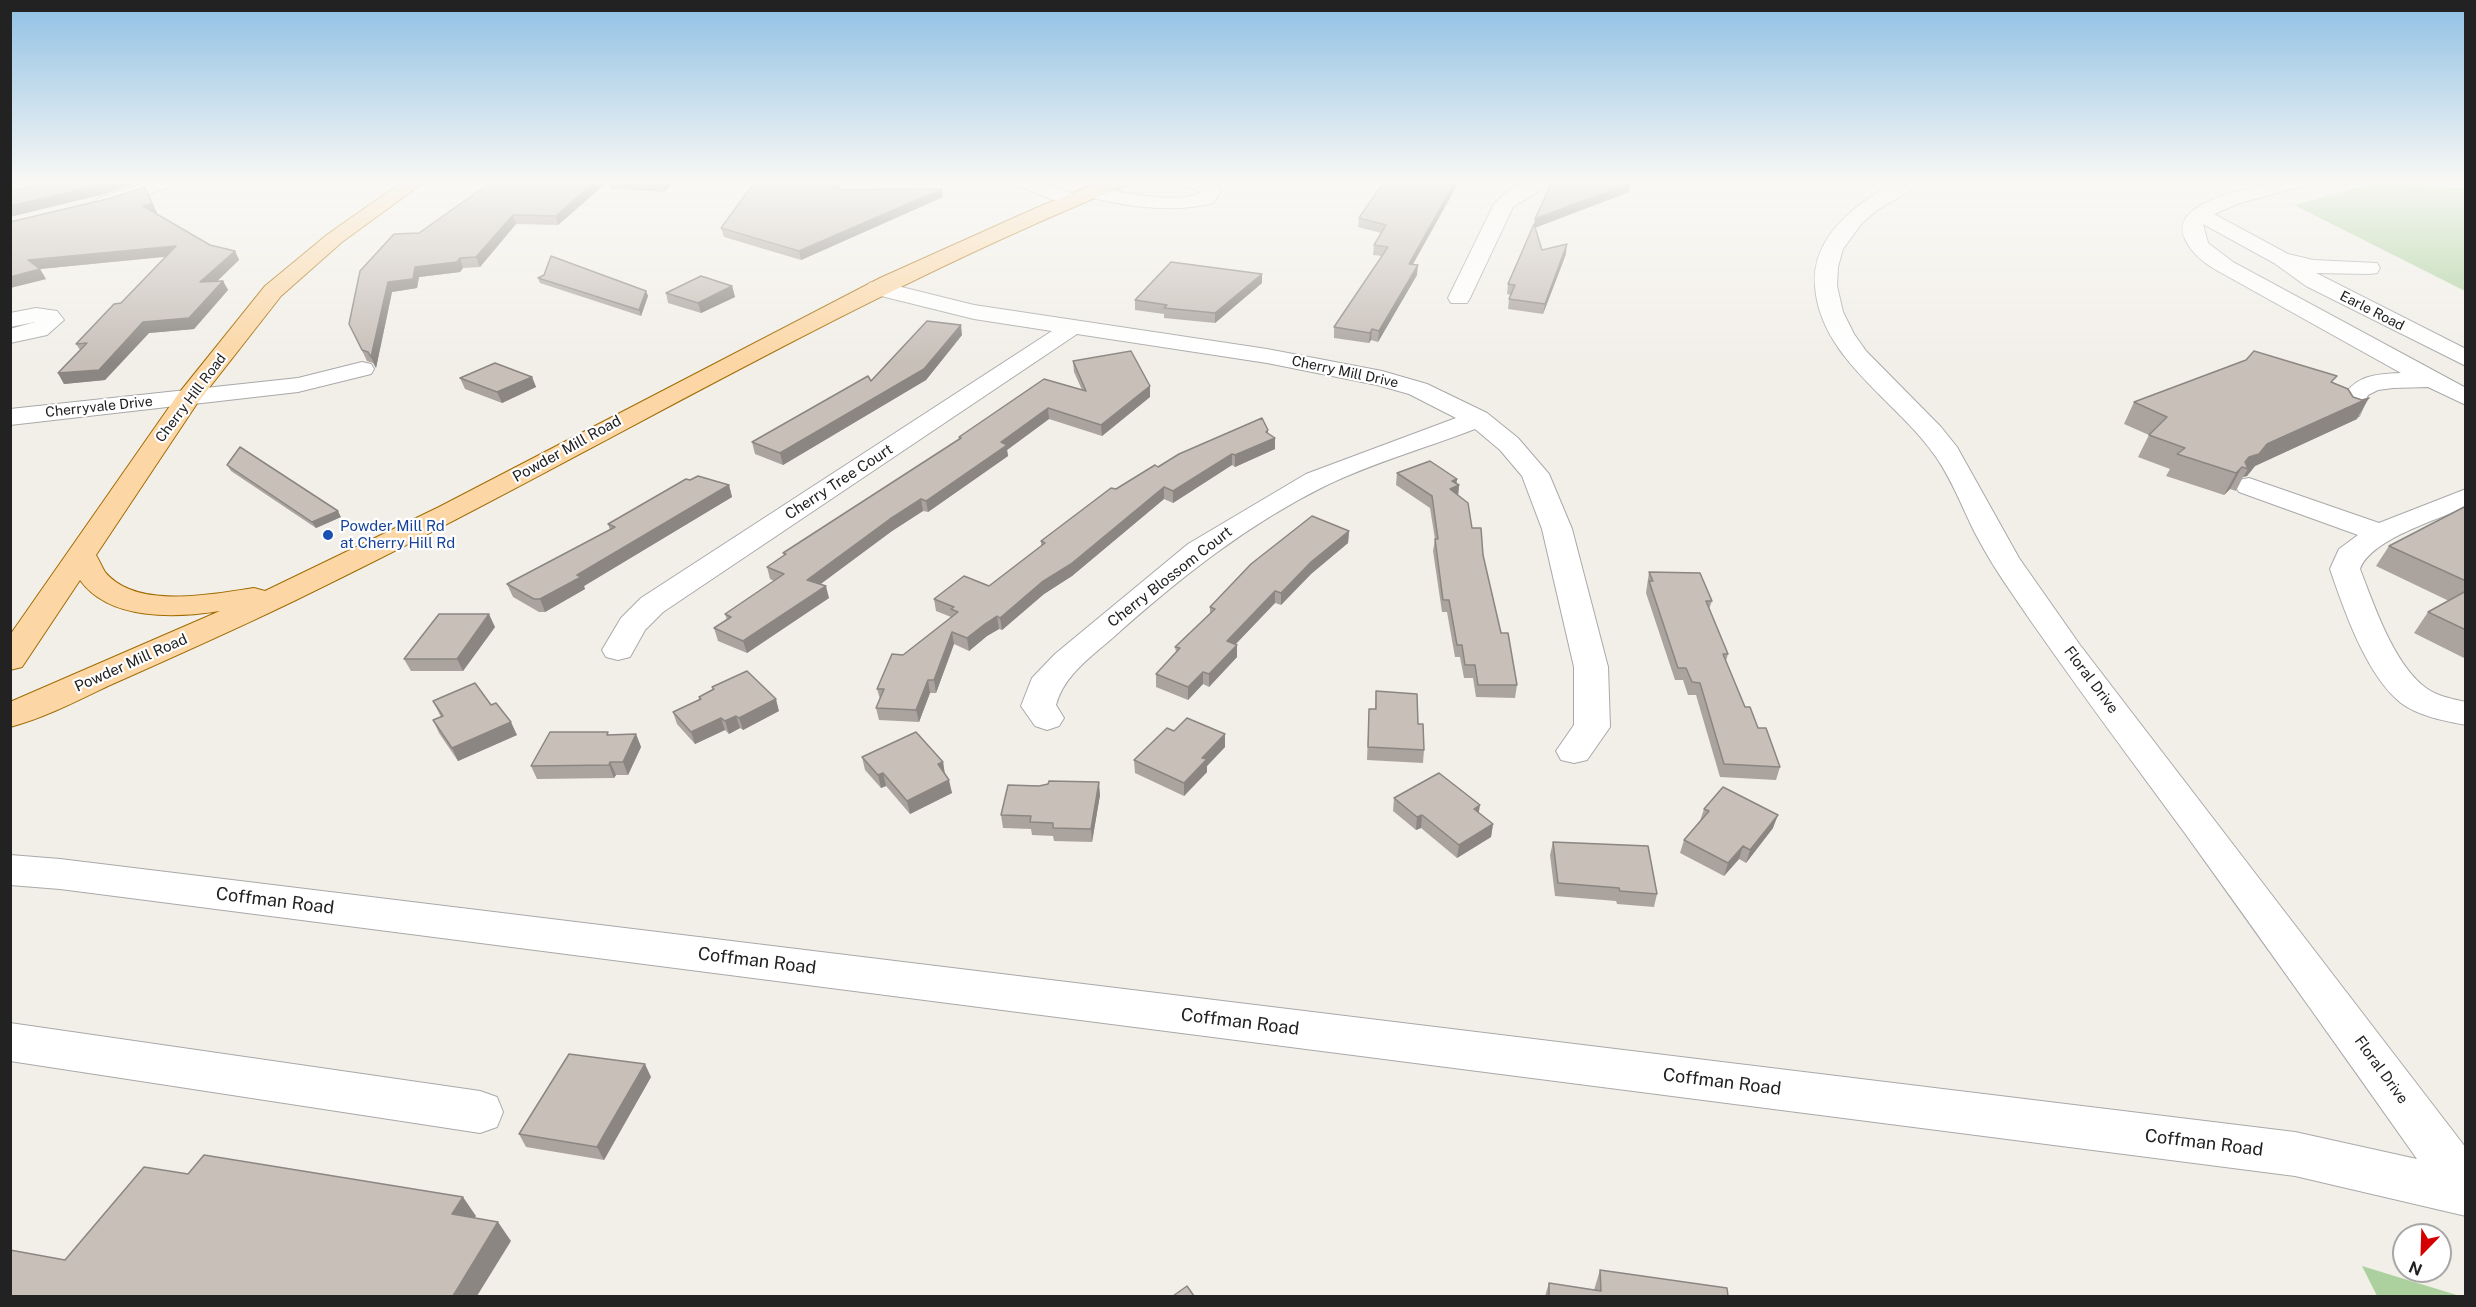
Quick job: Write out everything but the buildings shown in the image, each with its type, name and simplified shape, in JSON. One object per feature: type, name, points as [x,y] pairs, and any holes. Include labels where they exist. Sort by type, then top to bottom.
[{"type":"main road","name":"Cherry Hill Road","points":[[10,660],[188,398],[273,291],[333,241]]},
{"type":"main road","name":"Powder Mill Road","points":[[10,716],[292,591],[512,480],[675,390],[877,288],[981,241]]},
{"type":"main road","points":[[81,555],[95,579],[120,597],[160,605],[208,603],[292,591]]},
{"type":"street","points":[[1459,298],[1486,241]]},
{"type":"street","name":"Floral Drive","points":[[1839,241],[1826,268],[1826,289],[1836,320],[1862,360],[1947,453],[2000,550],[2052,629],[2349,1025],[2466,1191]]},
{"type":"street","points":[[2196,241],[2210,257],[2466,398]]},
{"type":"street","points":[[2249,241],[2281,259],[2313,266],[2369,268]]},
{"type":"street","name":"Earle Road","points":[[2281,259],[2314,281],[2466,359]]},
{"type":"street","name":"Cherry Mill Drive","points":[[877,288],[974,312],[1267,356],[1382,378],[1418,389],[1478,420],[1509,444],[1535,474],[1557,529],[1591,667],[1592,727],[1574,751]]},
{"type":"street","name":"Cherry Tree Court","points":[[618,650],[632,625],[652,605],[1073,327]]},
{"type":"street","points":[[10,360],[13,331]]},
{"type":"street","name":"Cherryvale Drive","points":[[10,417],[298,385],[362,369]]},
{"type":"street","points":[[2350,411],[2349,406],[2356,394],[2366,386],[2397,380],[2432,380]]},
{"type":"street","name":"Cherry Blossom Court","points":[[1047,718],[1038,706],[1044,686],[1124,611],[1199,550],[1316,480],[1478,420]]},
{"type":"street","points":[[2249,486],[2380,533]]},
{"type":"street","points":[[2466,498],[2380,533],[2350,555],[2345,569],[2372,631],[2399,682],[2414,695],[2435,705],[2466,714]]},
{"type":"street","name":"Coffman Road","points":[[10,870],[108,879],[2295,1154],[2466,1191]]},
{"type":"street","points":[[10,1042],[480,1112]]},
{"type":"green space","points":[[2366,241],[2465,241],[2465,291]]},
{"type":"green space","points":[[2362,1266],[2392,1275],[2392,1283],[2418,1283],[2460,1296],[2377,1296]]},
{"type":"place","name":"Powder Mill Rd at Cherry Hill Rd","points":[[328,535]]}]
